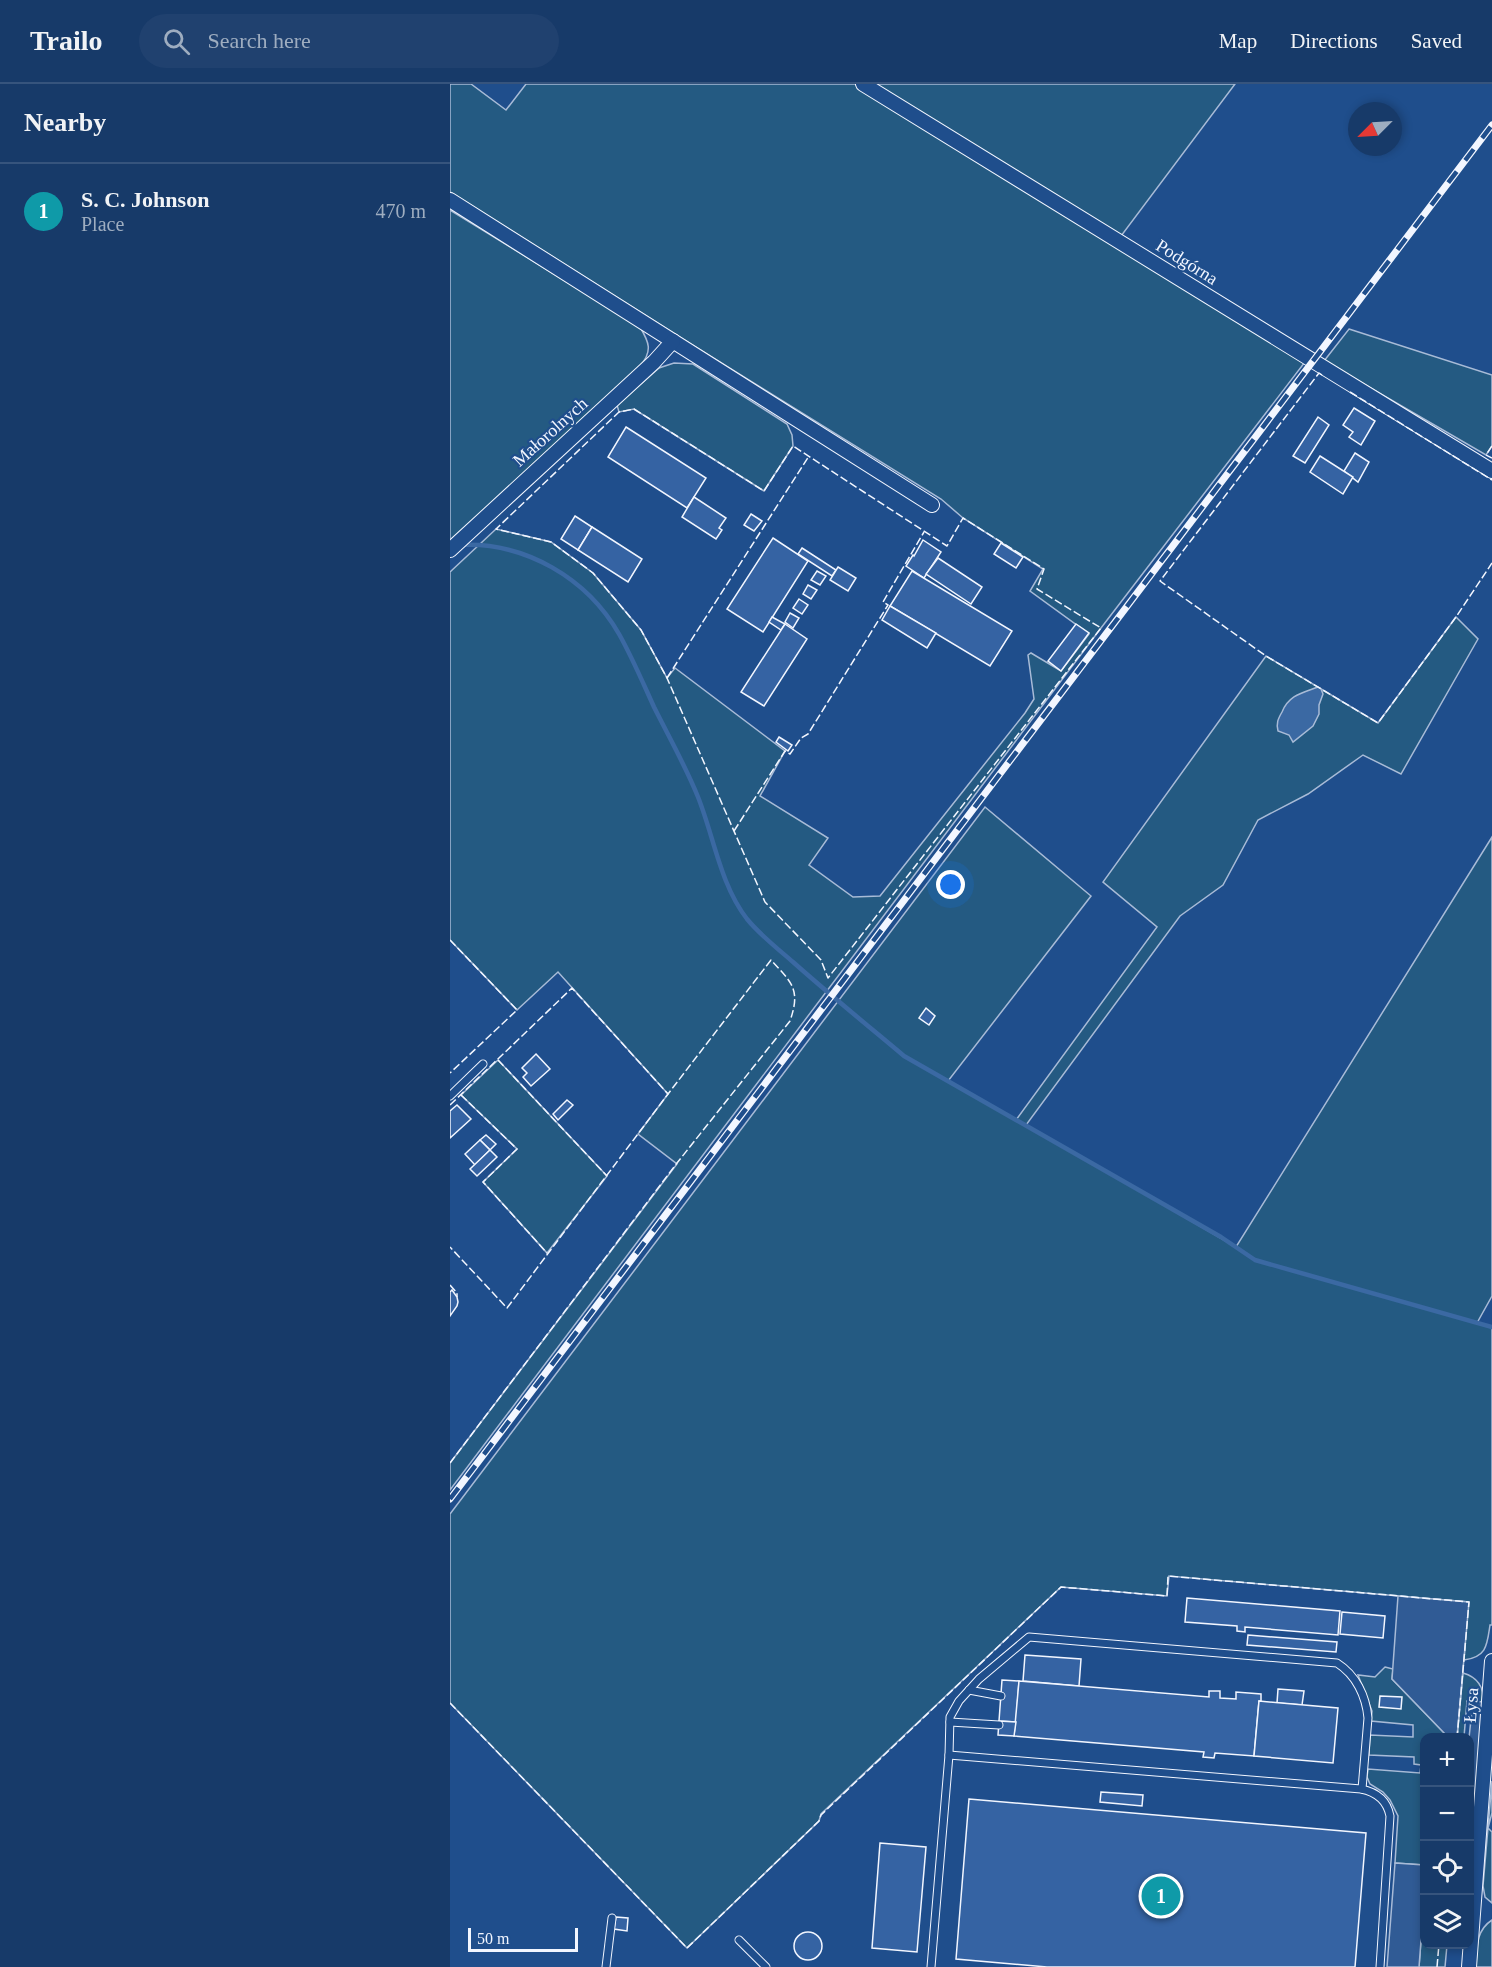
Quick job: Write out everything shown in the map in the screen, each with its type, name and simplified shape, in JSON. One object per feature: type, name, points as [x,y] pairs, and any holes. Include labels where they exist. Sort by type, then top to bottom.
[{"type":"street","name":"Podgórna","points":[[863,84],[1492,471]]},
{"type":"street","points":[[450,200],[933,505]]},
{"type":"street","name":"Małorolnych","points":[[450,550],[654,362],[673,341]]},
{"type":"street","name":"Łysa","points":[[1469,1967],[1492,1661]]},
{"type":"lane","points":[[450,1096],[483,1064]]},
{"type":"lane","points":[[931,1967],[952,1713],[969,1690],[1024,1639],[1032,1636],[1335,1663],[1354,1678],[1366,1708],[1368,1718],[1362,1789]]},
{"type":"lane","points":[[969,1690],[1001,1696]]},
{"type":"lane","points":[[950,1722],[999,1725]]},
{"type":"lane","points":[[949,1755],[1362,1789],[1381,1798],[1390,1816],[1380,1967]]},
{"type":"lane","points":[[606,1967],[612,1918]]},
{"type":"lane","points":[[740,1940],[766,1967]]},
{"type":"shaded area","points":[[450,84],[471,84],[506,110],[526,84],[856,84],[1093,225],[873,84],[1235,84],[1118,240],[1305,362],[1101,628],[450,1490],[450,1463],[677,1164],[638,1134],[668,1094],[558,972],[517,1010],[450,940],[450,572],[496,529],[551,542],[593,573],[641,630],[667,678],[675,668],[785,751],[760,796],[828,838],[809,865],[853,897],[880,896],[1025,713],[1034,699],[1028,655],[1031,653],[1061,671],[1089,634],[1030,591],[1043,569],[963,518],[941,499],[450,192]]},
{"type":"shaded area","points":[[450,210],[640,327],[646,337],[648,351],[640,366],[450,550]]},
{"type":"shaded area","points":[[1349,329],[1492,375],[1492,446],[1486,455],[1324,361]]},
{"type":"shaded area","points":[[674,363],[693,364],[787,424],[792,435],[793,446],[764,491],[634,409],[619,412],[617,405],[659,368]]},
{"type":"shaded area","points":[[1456,617],[1478,639],[1401,774],[1363,755],[1308,794],[1258,820],[1223,885],[1180,916],[1026,1125],[1236,1247],[1492,837],[1492,1296],[1477,1323],[1492,1327],[1492,1625],[1490,1625],[1482,1653],[1464,1660],[1468,1602],[1169,1576],[1167,1596],[1061,1587],[821,1814],[819,1821],[687,1948],[450,1703],[450,1514],[985,807],[1091,896],[948,1081],[1016,1120],[1157,927],[1103,882],[1266,656],[1378,723]]},
{"type":"shaded area","points":[[1318,687],[1323,694],[1319,714],[1313,726],[1293,742],[1289,735],[1278,731],[1279,717],[1292,698]]},
{"type":"shaded area","points":[[498,1060],[607,1176],[547,1253],[483,1182],[517,1149],[461,1095]]},
{"type":"shaded area","points":[[1398,1596],[1469,1602],[1457,1733],[1444,1733],[1392,1679]]},
{"type":"shaded area","points":[[1385,1667],[1393,1669],[1392,1679],[1444,1733],[1420,1733],[1420,1765],[1414,1764],[1414,1757],[1369,1755],[1370,1735],[1413,1737],[1413,1725],[1371,1721],[1372,1711],[1358,1675],[1375,1677]]},
{"type":"shaded area","points":[[1463,1673],[1479,1683],[1483,1702],[1467,1701],[1464,1733],[1457,1733]]},
{"type":"shaded area","points":[[1473,1701],[1483,1702],[1474,1806],[1474,1733],[1470,1733]]},
{"type":"shaded area","points":[[1368,1769],[1420,1773],[1420,1865],[1395,1863],[1398,1816],[1383,1792],[1370,1784],[1367,1777]]},
{"type":"shaded area","points":[[1492,1781],[1492,1813],[1488,1828],[1492,1832],[1492,1903],[1485,1897],[1483,1886]]},
{"type":"shaded area","points":[[1395,1863],[1420,1865],[1419,1967],[1387,1967]]},
{"type":"shaded area","points":[[1492,1920],[1492,1967],[1476,1967],[1477,1947],[1482,1929]]},
{"type":"shaded area","points":[[1420,1949],[1447,1949],[1445,1967],[1419,1967]]},
{"type":"building","points":[[1354,408],[1375,421],[1361,445],[1349,437],[1353,432],[1343,425]]},
{"type":"building","points":[[1318,417],[1329,425],[1305,463],[1293,456]]},
{"type":"building","points":[[626,427],[706,478],[687,508],[608,457]]},
{"type":"building","points":[[1355,453],[1369,462],[1358,482],[1344,471]]},
{"type":"building","points":[[1320,456],[1353,477],[1343,494],[1310,472]]},
{"type":"building","points":[[694,497],[726,518],[719,528],[722,530],[716,539],[682,517]]},
{"type":"building","points":[[751,514],[762,521],[754,531],[744,525]]},
{"type":"building","points":[[575,516],[592,527],[578,550],[561,539]]},
{"type":"building","points":[[592,527],[642,559],[628,582],[578,550]]},
{"type":"building","points":[[773,538],[808,561],[763,632],[727,609]]},
{"type":"building","points":[[923,540],[941,552],[924,578],[906,566]]},
{"type":"building","points":[[1001,543],[1023,557],[1016,568],[994,554]]},
{"type":"building","points":[[802,548],[836,570],[832,576],[798,554]]},
{"type":"building","points":[[938,558],[982,587],[971,604],[926,574]]},
{"type":"building","points":[[838,567],[856,578],[848,591],[830,580]]},
{"type":"building","points":[[817,571],[826,576],[820,585],[811,580]]},
{"type":"building","points":[[912,571],[1012,631],[990,666],[890,606]]},
{"type":"building","points":[[808,585],[817,590],[811,599],[803,594]]},
{"type":"building","points":[[799,599],[808,605],[802,614],[793,608]]},
{"type":"building","points":[[890,606],[936,633],[927,648],[882,620]]},
{"type":"building","points":[[790,613],[799,618],[793,628],[785,622]]},
{"type":"building","points":[[772,617],[785,624],[781,630],[769,622]]},
{"type":"building","points":[[785,624],[807,639],[764,706],[741,692]]},
{"type":"building","points":[[1076,624],[1089,633],[1061,671],[1048,661]]},
{"type":"building","points":[[779,737],[792,745],[788,751],[776,742]]},
{"type":"building","points":[[926,1008],[935,1016],[929,1025],[919,1018]]},
{"type":"building","points":[[536,1054],[550,1069],[531,1086],[523,1077],[527,1073],[522,1068]]},
{"type":"building","points":[[567,1100],[573,1105],[558,1120],[553,1114]]},
{"type":"building","points":[[457,1105],[471,1119],[450,1138],[450,1111]]},
{"type":"building","points":[[486,1135],[496,1144],[490,1150],[480,1140]]},
{"type":"building","points":[[480,1140],[490,1150],[475,1165],[465,1154]]},
{"type":"building","points":[[490,1150],[497,1157],[477,1176],[470,1169]]},
{"type":"building","points":[[452,1290],[458,1302],[450,1316],[450,1292]]},
{"type":"building","points":[[1187,1598],[1340,1611],[1338,1635],[1245,1627],[1245,1632],[1237,1631],[1237,1626],[1185,1622]]},
{"type":"building","points":[[1342,1612],[1385,1616],[1383,1638],[1340,1634]]},
{"type":"building","points":[[1248,1635],[1337,1642],[1336,1652],[1247,1645]]},
{"type":"building","points":[[1025,1655],[1081,1659],[1079,1686],[1023,1681]]},
{"type":"building","points":[[1002,1680],[1019,1681],[1016,1722],[999,1721]]},
{"type":"building","points":[[1019,1681],[1209,1697],[1209,1691],[1220,1691],[1220,1698],[1236,1699],[1236,1692],[1261,1694],[1254,1756],[1215,1753],[1214,1758],[1203,1757],[1204,1752],[1014,1736]]},
{"type":"building","points":[[1278,1689],[1304,1691],[1302,1705],[1277,1703]]},
{"type":"building","points":[[1380,1696],[1402,1697],[1401,1709],[1379,1707]]},
{"type":"building","points":[[1259,1701],[1338,1708],[1333,1763],[1254,1756]]},
{"type":"building","points":[[999,1721],[1016,1722],[1014,1736],[998,1735]]},
{"type":"building","points":[[1101,1792],[1143,1795],[1142,1806],[1100,1802]]},
{"type":"building","points":[[969,1799],[1366,1833],[1355,1967],[1047,1967],[956,1959]]},
{"type":"building","points":[[880,1843],[926,1847],[917,1952],[872,1948]]},
{"type":"building","points":[[616,1917],[628,1918],[627,1931],[614,1929]]},
{"type":"building","points":[[808,1932],[818,1936],[822,1946],[818,1956],[808,1960],[798,1956],[794,1946],[798,1936]]},
{"type":"waterway","points":[[461,545],[485,546],[531,557],[572,580],[606,614],[619,634],[688,774],[704,812],[730,891],[747,919],[775,947],[904,1056],[1221,1237],[1255,1260],[1492,1327]]},
{"type":"railway","points":[[450,1499],[1492,125]]},
{"type":"fence","points":[[1322,375],[1319,373],[1160,581],[1266,656],[1378,723],[1456,617],[1492,563]]},
{"type":"fence","points":[[1350,392],[1492,480]]},
{"type":"fence","points":[[634,409],[764,491],[793,446],[947,546],[963,518],[1044,569],[1037,589],[1101,628],[828,978],[821,960],[765,902],[667,678],[641,630],[593,573],[551,542],[496,529],[619,412],[634,409]]},
{"type":"fence","points":[[1492,446],[1486,455],[1492,458]]},
{"type":"fence","points":[[667,678],[809,456]]},
{"type":"fence","points":[[734,831],[785,751],[790,754],[801,738],[808,734],[888,605],[883,602],[924,532]]},
{"type":"fence","points":[[450,940],[517,1010],[450,1073]]},
{"type":"fence","points":[[450,1463],[677,1163],[790,1021],[795,1001],[792,987],[771,960],[668,1094]]},
{"type":"fence","points":[[450,1105],[572,988],[668,1094],[507,1308],[450,1247]]},
{"type":"fence","points":[[498,1060],[607,1176]]},
{"type":"fence","points":[[461,1095],[517,1149],[483,1182],[547,1253]]},
{"type":"fence","points":[[450,1285],[457,1293],[457,1297]]},
{"type":"fence","points":[[450,1703],[687,1948],[819,1821],[821,1815],[1061,1587],[1167,1596],[1168,1576],[1469,1602],[1457,1733]]},
{"type":"fence","points":[[1437,1967],[1439,1949]]},
{"type":"place","name":"S. C. Johnson","points":[[1161,1896]]}]
